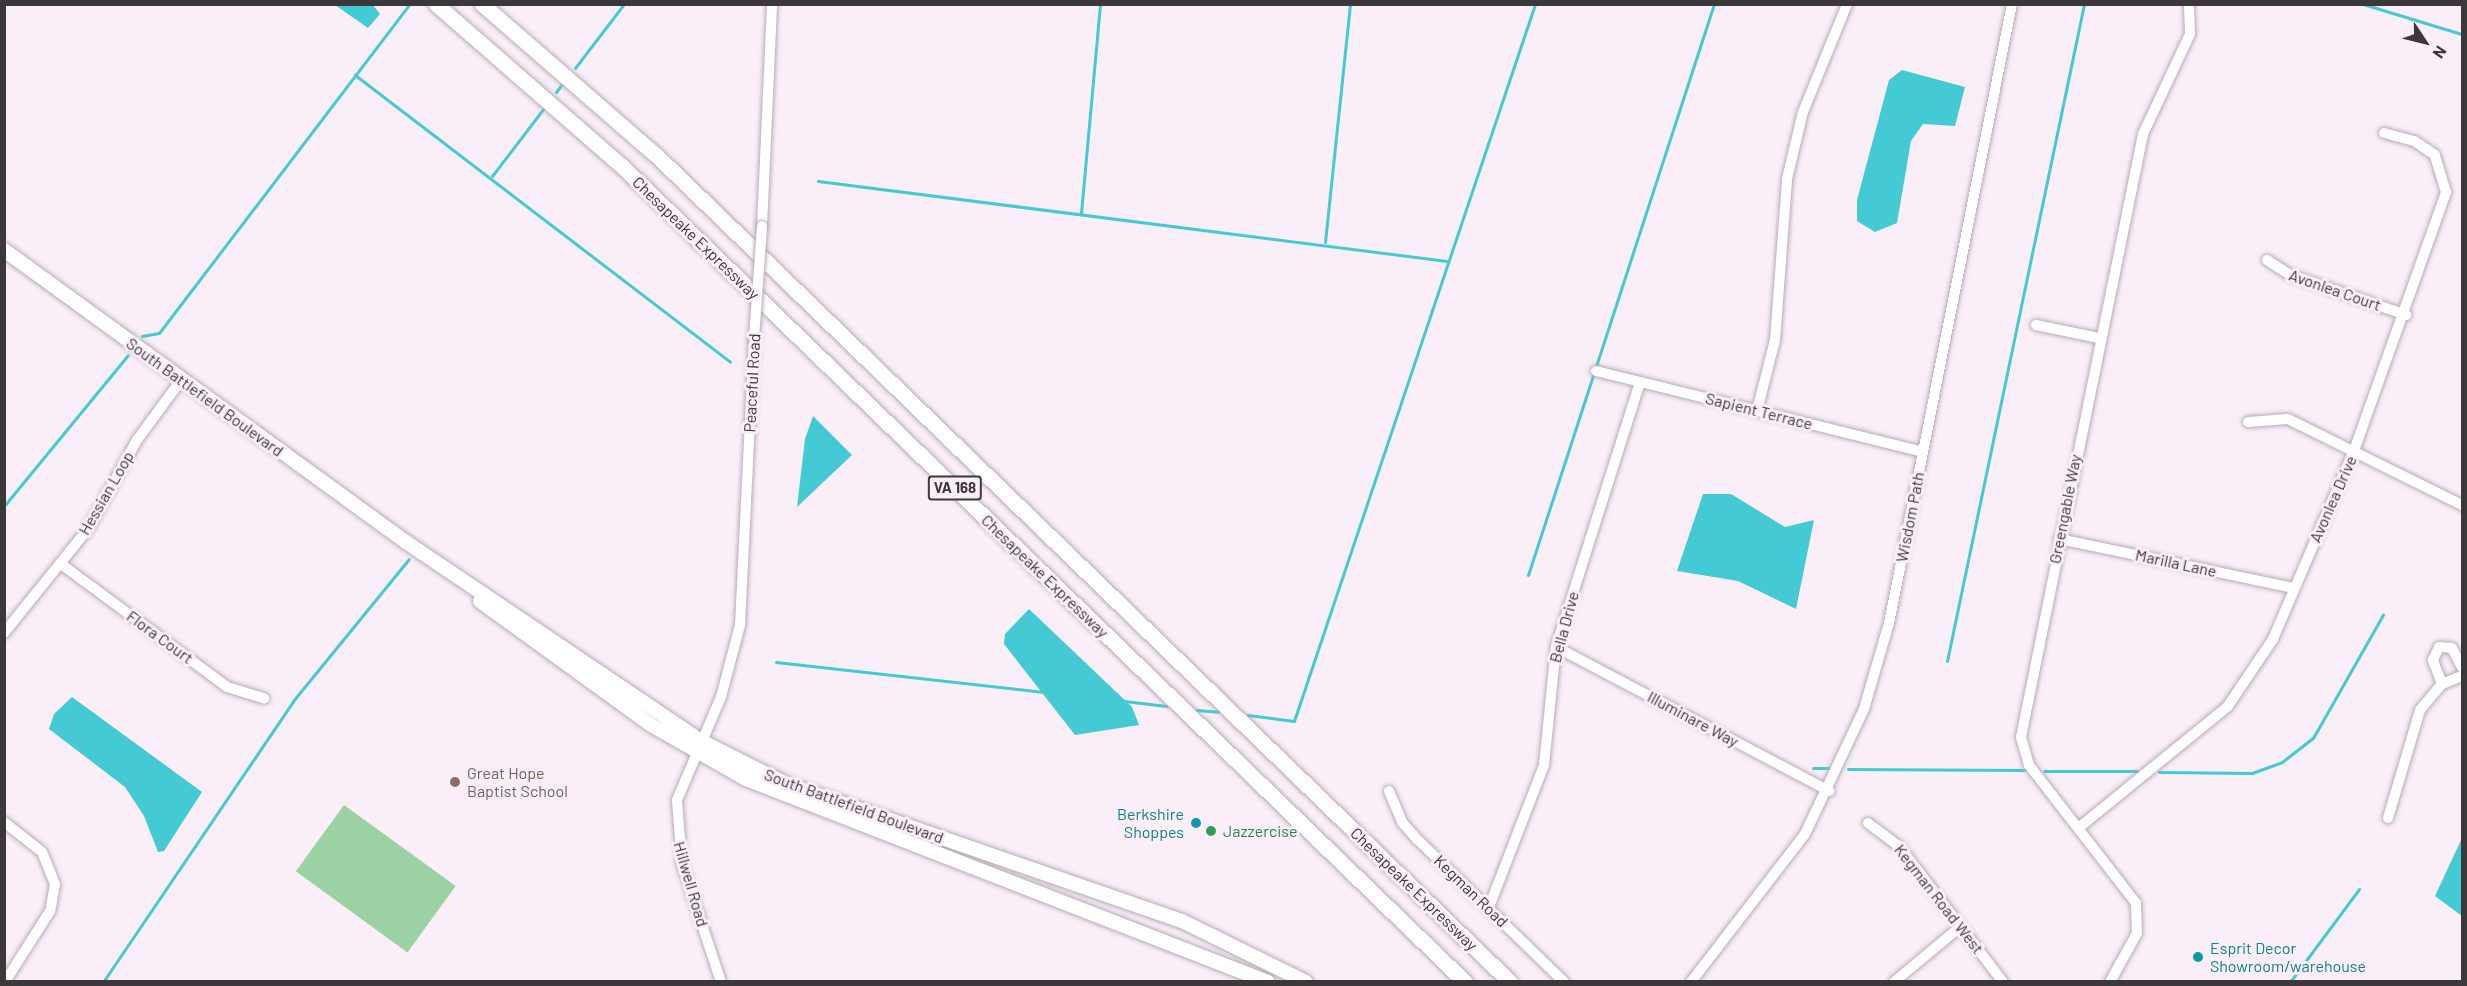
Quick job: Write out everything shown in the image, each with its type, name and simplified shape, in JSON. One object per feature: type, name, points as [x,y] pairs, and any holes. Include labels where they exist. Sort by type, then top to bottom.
[{"type":"highway","name":"Chesapeake Expressway","points":[[436,4],[622,166],[1465,981]]},
{"type":"highway","name":"Chesapeake Expressway","points":[[482,4],[656,155],[1510,981]]},
{"type":"main road","name":"South Battlefield Boulevard","points":[[4,250],[406,542],[415,554],[602,692],[780,793],[1268,981]]},
{"type":"main road","name":"South Battlefield Boulevard","points":[[698,747],[786,784],[1182,921],[1306,981]]},
{"type":"street","name":"Peaceful Road","points":[[698,747],[721,697],[740,625],[772,4]]},
{"type":"street","points":[[1757,411],[1775,340],[1787,179],[1807,102],[1847,4]]},
{"type":"street","name":"Wisdom Path","points":[[1691,981],[1782,868],[1829,791],[1878,668],[2013,4]]},
{"type":"street","name":"Greengable Way","points":[[2110,981],[2133,943],[2138,911],[2129,888],[2081,826],[2029,765],[2021,746],[2099,338],[2143,134],[2190,34],[2189,4]]},
{"type":"street","name":"Avonlea Drive","points":[[2081,826],[2228,706],[2261,663],[2294,588],[2355,448],[2406,315],[2446,179],[2426,147],[2384,133]]},
{"type":"street","name":"Avonlea Court","points":[[2267,260],[2290,274],[2406,315]]},
{"type":"street","points":[[2036,325],[2099,338]]},
{"type":"street","name":"Sapient Terrace","points":[[1596,371],[1923,452]]},
{"type":"street","name":"Hessian Loop","points":[[4,633],[88,529],[136,440],[182,379]]},
{"type":"street","name":"Bella Drive","points":[[1489,907],[1549,744],[1556,647],[1640,382]]},
{"type":"street","points":[[2248,422],[2288,420],[2355,448],[2463,505]]},
{"type":"street","name":"Marilla Lane","points":[[2059,539],[2294,588]]},
{"type":"street","name":"Flora Court","points":[[61,564],[227,687],[264,698]]},
{"type":"street","name":"Illuminare Way","points":[[1556,647],[1829,791]]},
{"type":"street","points":[[2442,684],[2433,660],[2439,647],[2452,648],[2463,668]]},
{"type":"street","points":[[2388,818],[2420,710],[2442,684],[2463,676]]},
{"type":"street","name":"Hillwell Road","points":[[698,747],[677,800],[677,841],[721,981]]},
{"type":"street","name":"Kegman Road","points":[[1389,791],[1402,822],[1564,981]]},
{"type":"street","points":[[4,822],[42,852],[55,884],[50,911],[5,981]]},
{"type":"street","name":"Kegman Road West","points":[[1868,823],[1899,846],[2003,981]]},
{"type":"street","points":[[1894,981],[1960,927]]},
{"type":"green space","points":[[344,805],[456,886],[407,952],[296,871]]},
{"type":"water","points":[[335,5],[373,5],[380,14],[368,28]]},
{"type":"water","points":[[1902,70],[1965,87],[1955,126],[1923,124],[1911,141],[1897,223],[1875,232],[1857,221],[1857,200],[1889,80]]},
{"type":"water","points":[[813,416],[852,455],[797,507],[805,439]]},
{"type":"water","points":[[1703,494],[1731,494],[1785,527],[1814,520],[1796,609],[1738,581],[1677,571]]},
{"type":"water","points":[[1029,609],[1132,707],[1139,725],[1075,735],[1004,644],[1005,634]]},
{"type":"water","points":[[72,697],[202,792],[164,851],[158,852],[144,816],[125,787],[49,729],[54,714]]},
{"type":"water","points":[[2462,838],[2462,916],[2435,896]]},
{"type":"waterway","points":[[142,336],[159,333],[410,4]]},
{"type":"waterway","points":[[575,68],[624,4]]},
{"type":"waterway","points":[[1081,213],[1100,4]]},
{"type":"waterway","points":[[1325,242],[1350,4]]},
{"type":"waterway","points":[[1248,715],[1294,721],[1535,4]]},
{"type":"waterway","points":[[1528,575],[1714,4]]},
{"type":"waterway","points":[[1947,661],[2084,4]]},
{"type":"waterway","points":[[2363,4],[2462,34]]},
{"type":"waterway","points":[[355,75],[730,362]]},
{"type":"waterway","points":[[556,92],[562,84]]},
{"type":"waterway","points":[[492,176],[544,108]]},
{"type":"waterway","points":[[818,181],[1447,261]]},
{"type":"waterway","points":[[4,506],[128,355]]},
{"type":"waterway","points":[[103,982],[293,701],[409,559]]},
{"type":"waterway","points":[[2159,772],[2252,773],[2282,762],[2313,738],[2383,615]]},
{"type":"waterway","points":[[776,662],[1043,692]]},
{"type":"waterway","points":[[1124,701],[1167,706]]},
{"type":"waterway","points":[[1197,710],[1218,712]]},
{"type":"waterway","points":[[1813,768],[1830,768]]},
{"type":"waterway","points":[[1848,769],[2024,770]]},
{"type":"waterway","points":[[2044,771],[2137,771]]},
{"type":"waterway","points":[[2290,982],[2359,889]]},
{"type":"place","name":"Great Hope Baptist School","points":[[455,782]]},
{"type":"place","name":"Berkshire Shoppes","points":[[1196,823]]},
{"type":"place","name":"Jazzercise","points":[[1211,831]]},
{"type":"place","name":"Esprit Decor Showroom/warehouse","points":[[2198,957]]}]
